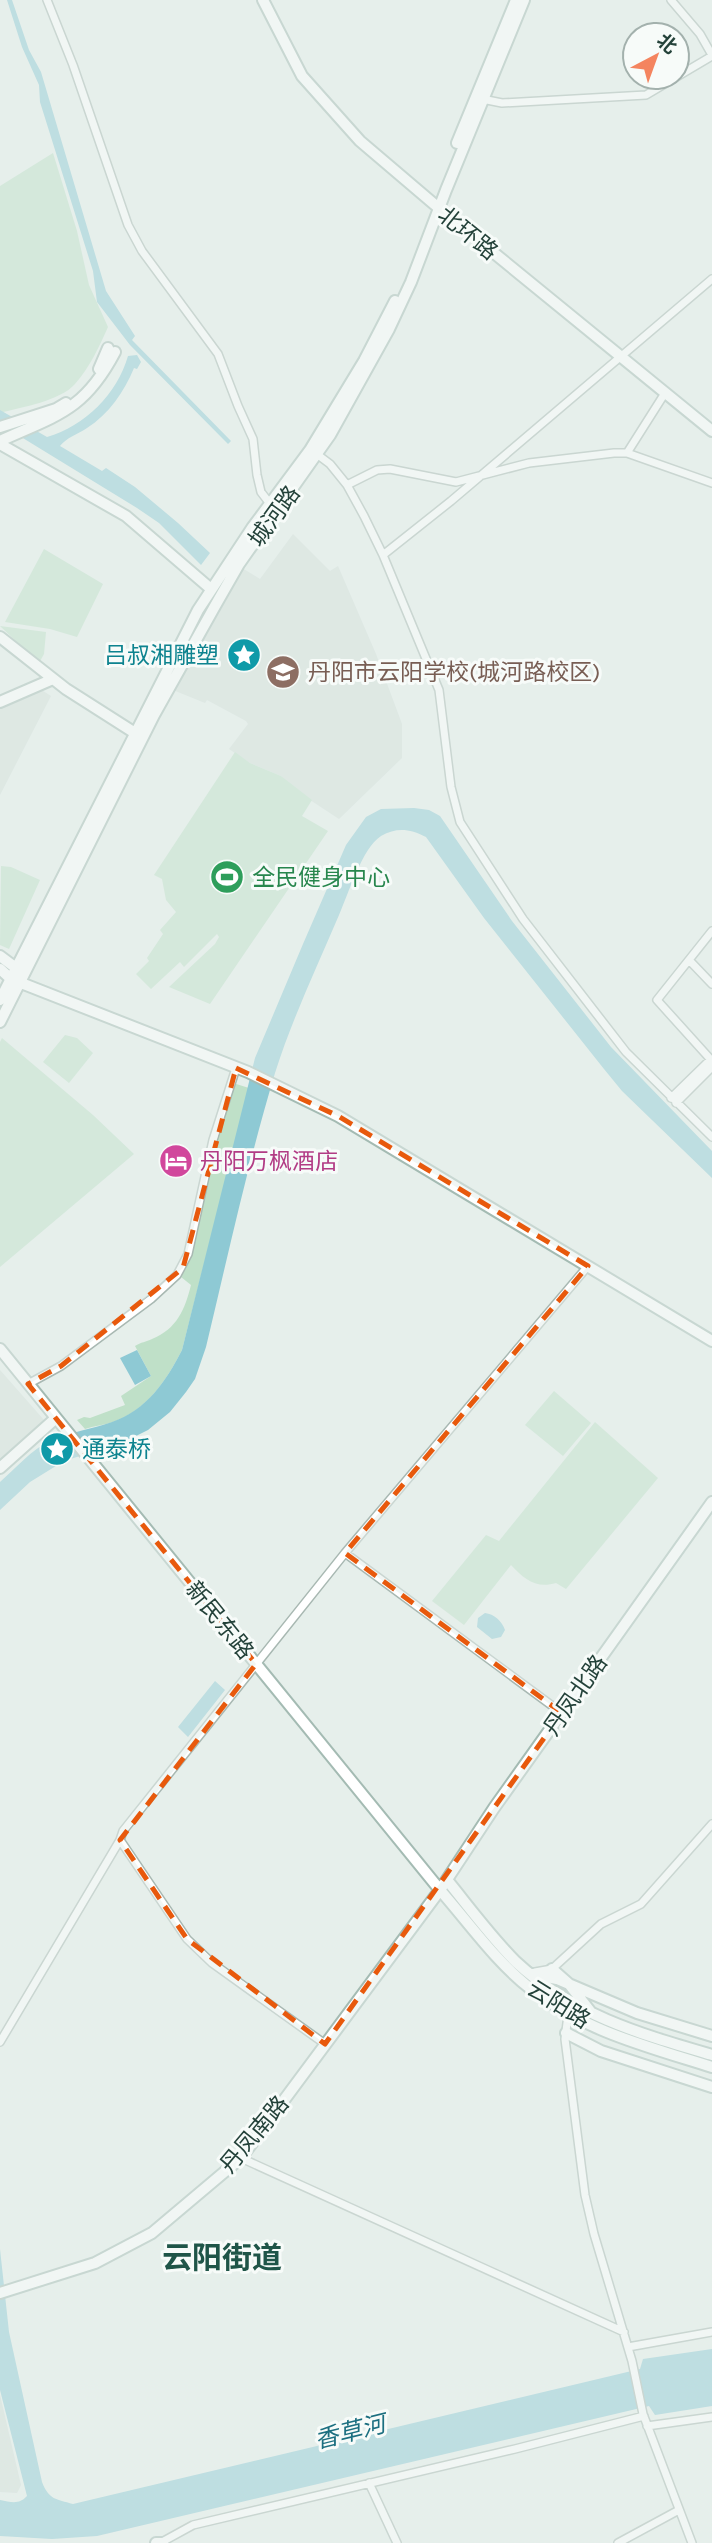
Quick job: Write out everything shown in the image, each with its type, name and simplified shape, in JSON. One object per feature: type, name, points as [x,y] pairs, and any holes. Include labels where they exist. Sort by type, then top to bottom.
[{"type":"main road","name":"北环路","points":[[263,0],[302,76],[360,141],[712,431]]},
{"type":"main road","name":"城河路","points":[[0,1022],[16,981],[154,715],[239,564],[314,452],[398,294],[436,206],[516,0]]},
{"type":"main road","name":"城河路","points":[[479,98],[524,0]]},
{"type":"main road","points":[[0,442],[73,407],[93,388],[111,350],[90,382],[69,401],[56,409],[1,426]]},
{"type":"main road","points":[[0,442],[126,516],[211,589]]},
{"type":"main road","name":"城河路","points":[[0,1000],[16,981],[16,968],[198,610],[252,528],[314,452]]},
{"type":"main road","points":[[0,637],[52,679],[135,733]]},
{"type":"main road","points":[[0,702],[52,679]]},
{"type":"main road","points":[[0,956],[16,968]]},
{"type":"main road","points":[[0,970],[16,981],[242,1070],[338,1116],[712,1341]]},
{"type":"main road","name":"新民东路","points":[[0,1349],[256,1664],[444,1885]]},
{"type":"main road","points":[[0,1468],[59,1422]]},
{"type":"main road","name":"丹凤北路","points":[[444,1885],[494,1808],[712,1502]]},
{"type":"main road","name":"云阳路","points":[[444,1885],[516,1961],[548,1987],[591,2014],[616,2025],[712,2055]]},
{"type":"main road","name":"云阳路","points":[[444,1885],[498,1957],[528,1988],[568,2015],[625,2040],[712,2067]]},
{"type":"main road","name":"丹凤南路","points":[[5,2291],[95,2263],[152,2233],[241,2158],[444,1885]]},
{"type":"main road","points":[[551,1969],[569,1984],[591,2014]]},
{"type":"main road","points":[[531,1973],[557,1979],[637,2013],[712,2036]]},
{"type":"main road","points":[[566,2033],[601,2051],[712,2087]]},
{"type":"street","points":[[47,0],[77,77],[128,225],[149,261],[218,354],[253,439],[261,492],[271,505]]},
{"type":"street","points":[[479,98],[502,103],[646,96],[712,56],[701,34],[671,0]]},
{"type":"street","points":[[383,555],[420,527],[712,279]]},
{"type":"street","points":[[627,453],[665,393]]},
{"type":"street","points":[[314,452],[330,464],[347,485],[383,555],[439,690],[451,788],[460,822],[523,919],[626,1052],[712,1137]]},
{"type":"street","points":[[347,485],[377,470],[390,469],[456,482],[529,463],[627,453],[712,483]]},
{"type":"street","points":[[673,1100],[711,1063],[657,1000],[712,931]]},
{"type":"street","points":[[689,960],[712,984]]},
{"type":"street","points":[[28,1384],[61,1366],[151,1299],[183,1268],[214,1140],[242,1070]]},
{"type":"street","points":[[0,2042],[120,1840],[123,1830],[345,1553],[588,1266]]},
{"type":"street","points":[[345,1553],[562,1713]]},
{"type":"street","points":[[531,1973],[551,1969],[601,1924],[641,1904],[712,1824]]},
{"type":"street","points":[[120,1840],[187,1939],[212,1963],[325,2044]]},
{"type":"street","points":[[568,2015],[566,2033],[585,2195],[632,2361],[643,2415],[692,2543]]},
{"type":"street","points":[[241,2158],[624,2332]]},
{"type":"street","points":[[628,2347],[712,2332]]},
{"type":"street","points":[[160,2543],[193,2525],[643,2415]]},
{"type":"street","points":[[647,2426],[712,2417]]},
{"type":"street","points":[[369,2483],[397,2543]]},
{"type":"street","points":[[618,2543],[679,2510]]},
{"type":"highlighted area","points":[[236,1068],[338,1116],[588,1266],[345,1553],[562,1713],[325,2044],[187,1939],[120,1840],[256,1664],[28,1384],[61,1366],[183,1268]]},
{"type":"shaded area","name":"丹阳市云阳学校(城河路校区)","points":[[293,534],[330,571],[338,566],[376,654],[402,724],[402,758],[339,819],[301,794],[281,776],[250,763],[229,749],[248,724],[246,721],[207,700],[205,703],[173,690],[242,568],[260,579]]},
{"type":"shaded area","points":[[40,689],[51,696],[0,795],[0,709]]},
{"type":"shaded area","points":[[0,1370],[44,1420],[0,1459]]},
{"type":"shaded area","points":[[0,2395],[21,2485],[17,2493],[0,2492]]},
{"type":"green space","points":[[53,153],[77,231],[89,285],[108,327],[90,364],[68,390],[40,403],[0,413],[0,186]]},
{"type":"green space","points":[[44,549],[103,584],[77,637],[50,629],[5,622]]},
{"type":"green space","points":[[0,626],[46,632],[44,654],[39,663]]},
{"type":"green space","name":"全民健身中心","points":[[235,752],[250,763],[281,776],[312,800],[302,816],[328,831],[210,1004],[169,987],[215,944],[219,937],[217,934],[184,967],[180,962],[151,989],[136,974],[149,961],[147,958],[163,934],[160,930],[176,912],[166,900],[162,879],[154,875]]},
{"type":"green space","points":[[1,866],[11,867],[40,880],[9,949],[0,945]]},
{"type":"green space","points":[[65,1035],[77,1038],[93,1053],[69,1083],[43,1062]]},
{"type":"green space","points":[[2,1038],[93,1115],[134,1154],[0,1267],[0,1042]]},
{"type":"green space","points":[[233,1083],[249,1088],[182,1350],[169,1373],[146,1402],[125,1417],[85,1429],[77,1420],[125,1405],[121,1396],[151,1376],[135,1346],[168,1330],[183,1310],[191,1285],[181,1277],[190,1255],[215,1141]]},
{"type":"green space","points":[[554,1391],[591,1423],[563,1456],[525,1425]]},
{"type":"green space","points":[[595,1422],[658,1478],[566,1589],[556,1583],[542,1585],[531,1582],[511,1565],[464,1625],[432,1601],[486,1535],[499,1541]]},
{"type":"water","points":[[7,0],[12,0],[29,50],[41,72],[106,291],[135,336],[132,340],[231,441],[228,444],[130,345],[97,302],[93,271],[40,102],[39,85],[22,47]]},
{"type":"water","points":[[137,355],[141,362],[137,369],[134,368],[126,386],[109,409],[60,446],[102,471],[106,468],[135,487],[178,523],[210,553],[201,565],[159,523],[0,424],[0,410],[47,437],[61,432],[98,407],[116,383],[128,356]]},
{"type":"water","points":[[381,809],[429,810],[440,816],[512,921],[611,1047],[712,1151],[712,1178],[622,1091],[484,918],[426,837],[404,830],[387,833],[374,842],[362,861],[282,1053],[265,1107],[206,1347],[195,1379],[170,1412],[148,1430],[122,1443],[64,1461],[30,1482],[0,1510],[0,1482],[30,1454],[65,1435],[124,1417],[154,1393],[176,1362],[182,1350],[255,1058],[303,944],[346,845],[366,817]]},
{"type":"water","points":[[137,1350],[151,1376],[135,1385],[120,1358]]},
{"type":"water","points":[[485,1613],[494,1616],[502,1624],[505,1630],[501,1637],[492,1639],[477,1627],[478,1618]]},
{"type":"water","points":[[215,1681],[225,1690],[188,1737],[178,1727]]},
{"type":"water","points":[[0,2249],[9,2332],[42,2482],[50,2496],[73,2504],[640,2369],[643,2359],[712,2349],[712,2406],[655,2415],[649,2406],[97,2536],[52,2539],[0,2536],[0,2500],[18,2502],[27,2496],[0,2390]]},
{"type":"place","name":"吕叔湘雕塑","points":[[244,655]]},
{"type":"place","name":"丹阳市云阳学校(城河路校区)","points":[[283,672]]},
{"type":"place","name":"全民健身中心","points":[[227,877]]},
{"type":"place","name":"丹阳万枫酒店","points":[[176,1161]]},
{"type":"place","name":"通泰桥","points":[[57,1449]]},
{"type":"district","name":"云阳街道","points":[[222,2258]]},
{"type":"water label","name":"香草河","points":[[350,2432]]}]
